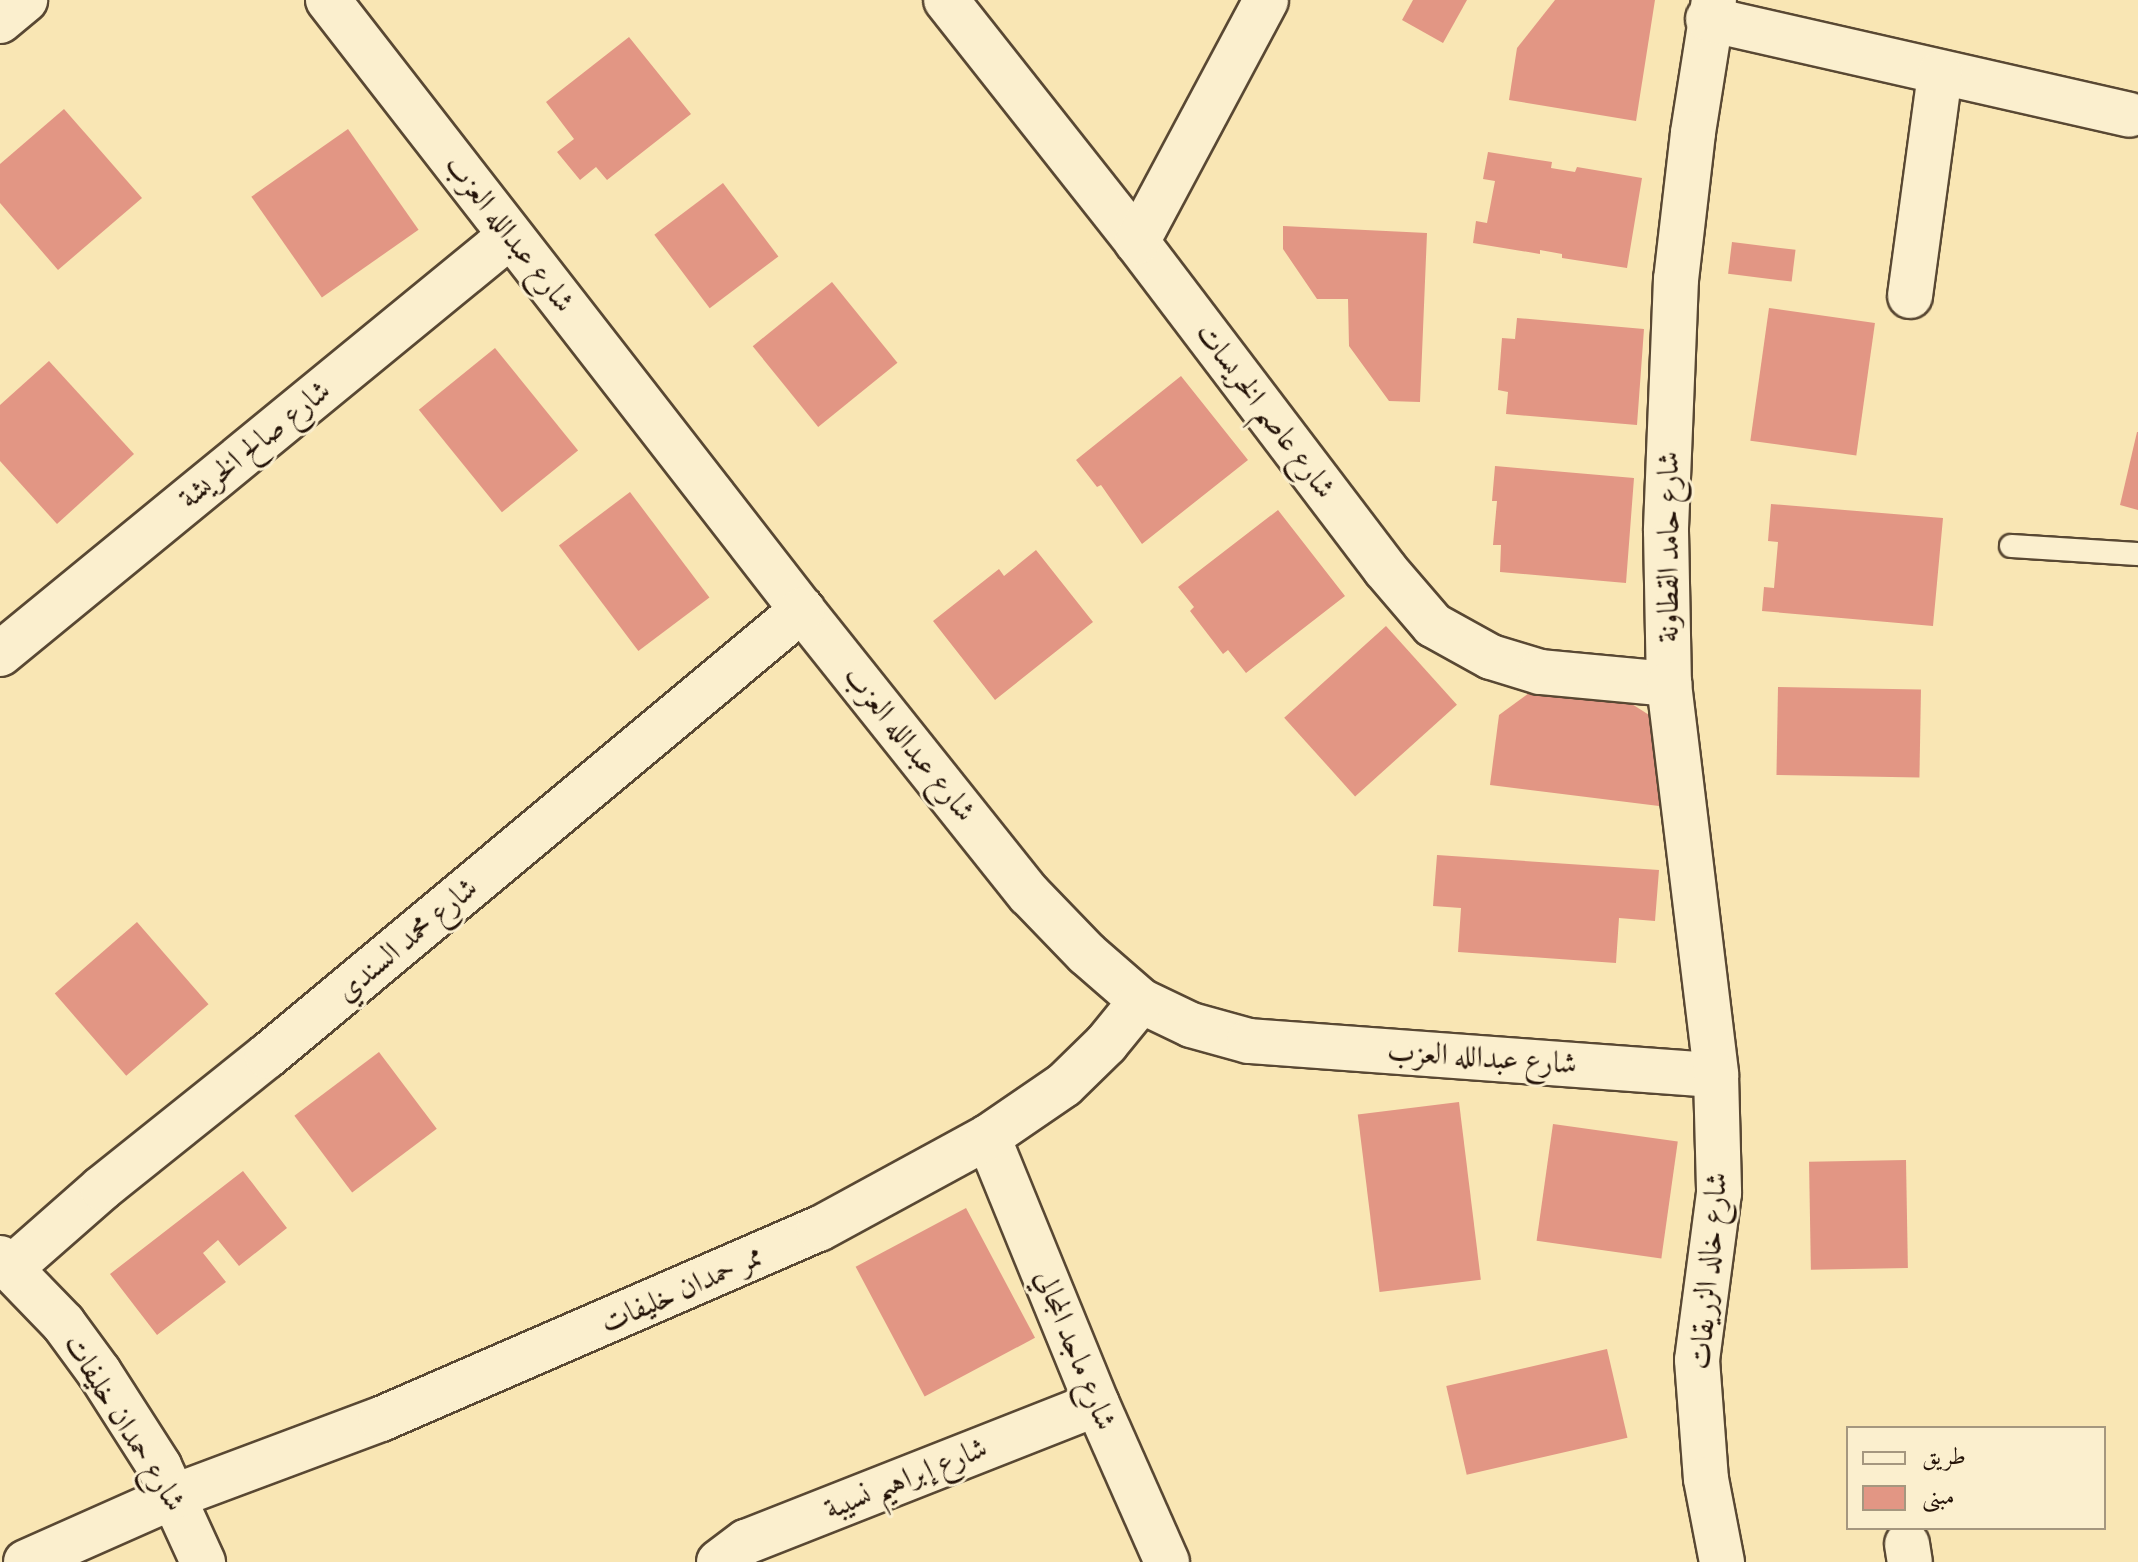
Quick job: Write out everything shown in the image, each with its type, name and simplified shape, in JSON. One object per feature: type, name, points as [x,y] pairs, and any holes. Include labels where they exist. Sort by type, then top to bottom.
[{"type":"street","points":[[0,21],[25,0]]},
{"type":"street","name":"شارع عاصم الخريسات","points":[[946,0],[1137,242],[1385,569],[1433,625],[1491,657],[1540,672],[1669,684]]},
{"type":"street","points":[[1137,242],[1266,0]]},
{"type":"street","name":"شارع عبدالله العزب","points":[[332,3],[802,610],[1029,894],[1087,954],[1141,1001],[1191,1025],[1249,1041],[1716,1075]]},
{"type":"street","name":"شارع حامد القطاونة","points":[[1716,1075],[1669,684],[1666,531],[1676,279],[1711,10],[1940,73],[2129,115]]},
{"type":"street","points":[[1910,296],[1940,73]]},
{"type":"street","name":"شارع صالح الخريشة","points":[[0,654],[510,236]]},
{"type":"street","name":"شارع محمد السندي","points":[[5,1263],[267,1056],[802,610]]},
{"type":"street","name":"ممر حمدان خليفات","points":[[26,1562],[175,1496],[381,1419],[619,1319],[819,1229],[988,1137],[1064,1085],[1106,1044],[1141,1001]]},
{"type":"street","name":"شارع خالد الزريقات","points":[[1716,1075],[1719,1193],[1697,1360],[1706,1479],[1722,1562]]},
{"type":"street","name":"شارع ماجد المجالي","points":[[988,1137],[1097,1404],[1167,1562]]},
{"type":"street","name":"شارع حمدان خليفات","points":[[5,1263],[63,1323],[99,1372],[175,1496],[203,1562]]},
{"type":"street","name":"شارع إبراهيم نسيبة","points":[[719,1562],[746,1542],[1097,1404]]},
{"type":"lane","points":[[2011,546],[2138,554]]},
{"type":"building","points":[[1413,0],[1467,0],[1443,43],[1402,20]]},
{"type":"building","points":[[1555,0],[1655,0],[1636,121],[1509,100],[1517,48]]},
{"type":"building","points":[[629,37],[691,114],[607,180],[596,167],[580,180],[557,152],[574,139],[546,102]]},
{"type":"building","points":[[64,109],[142,198],[58,270],[0,203],[0,164]]},
{"type":"building","points":[[348,129],[419,230],[322,297],[251,197]]},
{"type":"building","points":[[1488,152],[1552,162],[1551,168],[1575,172],[1577,167],[1642,178],[1627,268],[1562,258],[1562,254],[1540,250],[1540,254],[1473,243],[1476,221],[1487,223],[1495,181],[1483,179]]},
{"type":"building","points":[[723,183],[778,256],[710,308],[654,235]]},
{"type":"building","points":[[1283,226],[1427,233],[1420,402],[1389,401],[1349,346],[1348,299],[1317,299],[1283,249]]},
{"type":"building","points":[[1732,242],[1796,250],[1792,282],[1728,274]]},
{"type":"building","points":[[832,282],[897,363],[818,427],[753,346]]},
{"type":"building","points":[[1769,308],[1875,323],[1856,456],[1750,441]]},
{"type":"building","points":[[1517,318],[1644,329],[1637,425],[1506,414],[1508,392],[1498,390],[1502,338],[1515,339]]},
{"type":"building","points":[[495,348],[578,451],[502,512],[419,410]]},
{"type":"building","points":[[49,361],[134,454],[57,524],[0,461],[0,405]]},
{"type":"building","points":[[1181,376],[1248,460],[1142,544],[1101,485],[1097,487],[1076,460]]},
{"type":"building","points":[[2138,432],[2138,510],[2120,505]]},
{"type":"building","points":[[1495,466],[1634,478],[1626,583],[1500,572],[1501,545],[1493,545],[1497,501],[1492,501]]},
{"type":"building","points":[[630,492],[709,597],[638,651],[559,546]]},
{"type":"building","points":[[1771,504],[1943,518],[1933,626],[1762,611],[1764,587],[1774,588],[1778,542],[1768,541]]},
{"type":"building","points":[[1278,510],[1345,596],[1246,673],[1228,650],[1223,654],[1190,611],[1194,607],[1178,587]]},
{"type":"building","points":[[1036,550],[1093,622],[995,700],[933,621],[999,569],[1004,576]]},
{"type":"building","points":[[1386,626],[1457,705],[1355,796],[1284,718]]},
{"type":"building","points":[[1778,687],[1921,689],[1919,777],[1776,775]]},
{"type":"building","points":[[1536,688],[1624,699],[1668,727],[1659,806],[1490,785],[1499,715]]},
{"type":"building","points":[[1437,855],[1659,870],[1655,921],[1619,918],[1616,963],[1458,952],[1461,908],[1433,906]]},
{"type":"building","points":[[137,922],[209,1004],[126,1076],[55,994]]},
{"type":"building","points":[[379,1052],[437,1129],[352,1192],[294,1116]]},
{"type":"building","points":[[1459,1102],[1481,1280],[1380,1292],[1358,1114]]},
{"type":"building","points":[[1553,1124],[1678,1142],[1661,1258],[1537,1241]]},
{"type":"building","points":[[1906,1160],[1908,1268],[1811,1270],[1809,1162]]},
{"type":"building","points":[[243,1171],[287,1228],[239,1266],[218,1240],[203,1253],[226,1282],[157,1335],[110,1274]]},
{"type":"building","points":[[966,1208],[1035,1338],[925,1396],[856,1267]]},
{"type":"building","points":[[1607,1349],[1627,1438],[1467,1475],[1446,1386]]}]
